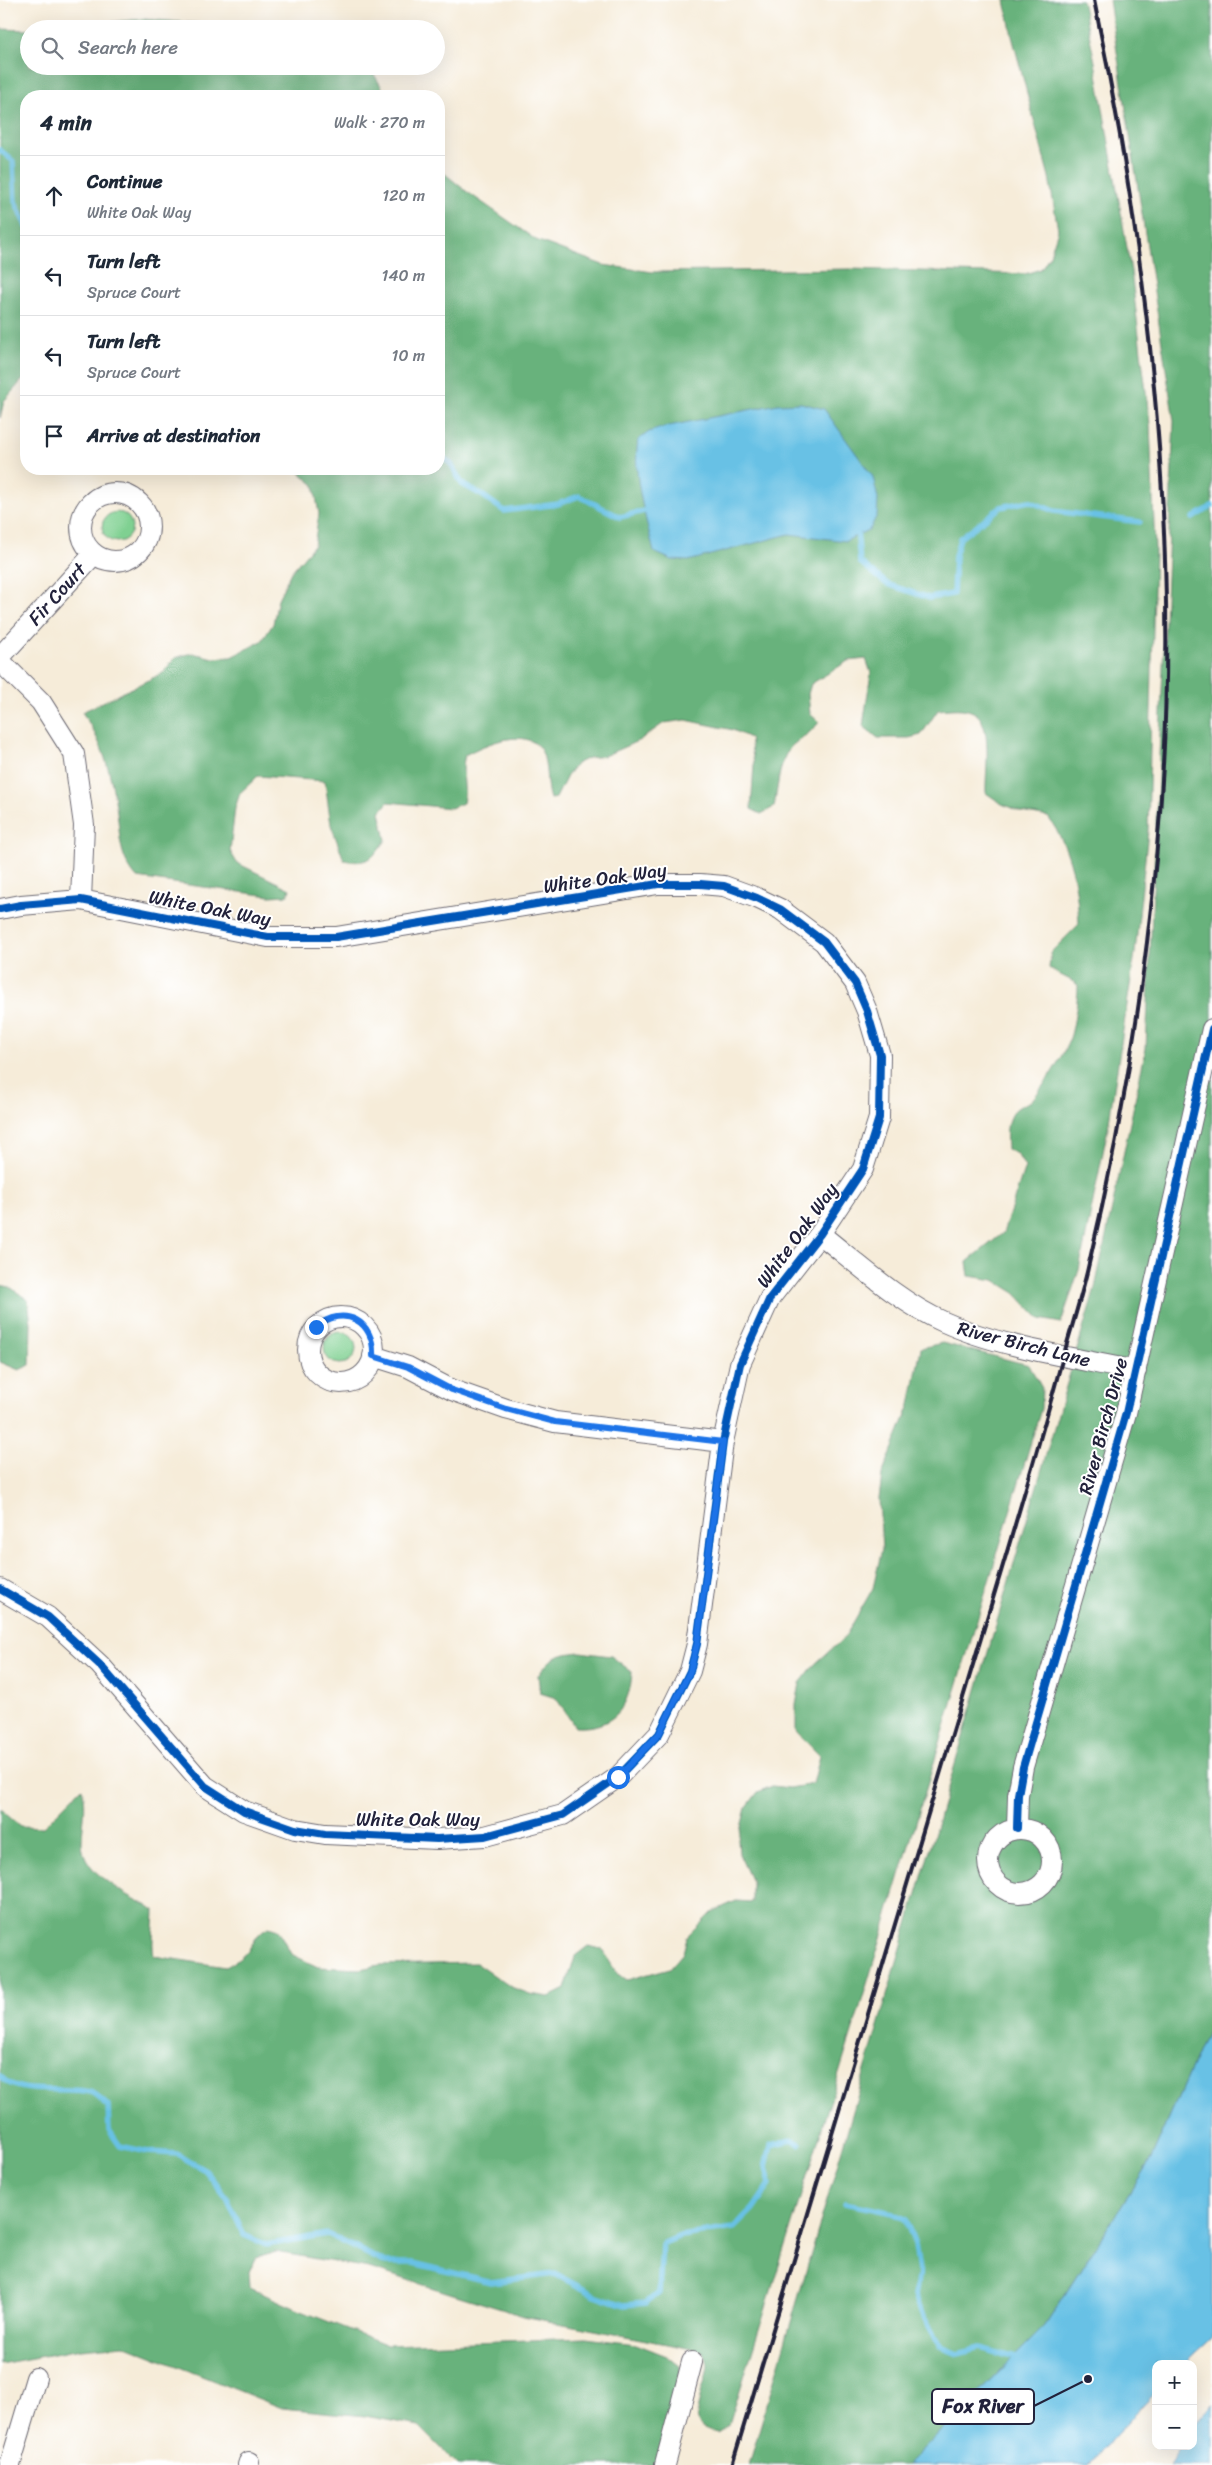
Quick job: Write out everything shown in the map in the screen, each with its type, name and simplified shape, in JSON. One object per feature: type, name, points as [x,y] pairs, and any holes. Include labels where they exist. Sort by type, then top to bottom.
[{"type":"street","name":"Fir Court","points":[[0,659],[94,554]]},
{"type":"street","points":[[0,659],[41,702],[74,754],[84,825],[81,900]]},
{"type":"street","name":"White Oak Way","points":[[0,909],[21,905],[81,900],[268,937],[336,937],[658,884],[724,886],[780,909],[824,942],[855,983],[867,1011],[880,1055],[879,1118],[863,1169],[820,1234],[770,1298],[740,1364],[723,1442],[697,1644],[690,1671],[659,1734],[618,1777],[563,1815],[485,1836],[438,1839],[324,1834],[295,1829],[244,1811],[205,1786],[100,1665],[55,1623],[0,1589]]},
{"type":"street","name":"River Birch Drive","points":[[1017,1828],[1018,1795],[1022,1767],[1136,1371],[1212,1029]]},
{"type":"street","name":"River Birch Lane","points":[[820,1234],[915,1306],[943,1322],[982,1336],[1136,1371]]},
{"type":"street","points":[[373,1356],[408,1367],[452,1390],[534,1418],[723,1442]]},
{"type":"street","points":[[665,2465],[692,2362]]},
{"type":"street","points":[[10,2465],[36,2378]]},
{"type":"green space","points":[[1005,0],[1082,0],[1095,62],[1131,271],[1150,424],[1155,549],[1148,831],[1135,953],[1108,1128],[1079,1270],[1061,1323],[1040,1319],[1015,1293],[994,1280],[969,1276],[967,1262],[1003,1233],[1025,1167],[1017,1154],[1007,1149],[1007,1132],[1011,1115],[1021,1106],[1031,1101],[1037,1094],[1048,1079],[1070,1038],[1076,1012],[1078,985],[1049,968],[1051,952],[1079,924],[1077,895],[1072,868],[1063,842],[1048,817],[1021,812],[1002,804],[986,793],[986,736],[980,717],[973,712],[961,709],[938,710],[921,735],[909,738],[878,738],[863,726],[871,673],[866,659],[848,661],[811,684],[808,694],[810,714],[819,722],[789,749],[782,766],[774,807],[761,814],[751,809],[754,764],[750,738],[733,730],[686,720],[664,723],[640,740],[604,756],[588,758],[576,764],[567,776],[556,798],[550,799],[542,752],[536,744],[527,740],[517,738],[506,739],[465,755],[463,803],[451,808],[388,802],[380,812],[386,840],[373,856],[358,862],[344,860],[331,825],[325,781],[258,776],[240,793],[235,808],[230,851],[237,863],[290,889],[288,895],[270,896],[137,878],[126,861],[123,852],[114,793],[105,757],[82,712],[163,673],[175,658],[192,653],[214,658],[231,657],[262,641],[273,624],[278,599],[291,572],[314,545],[319,514],[314,485],[303,475],[445,475],[445,174],[466,191],[536,240],[603,265],[653,272],[850,269],[1025,274],[1041,269],[1050,255],[1058,230],[1049,177],[1012,36]]},
{"type":"green space","points":[[1109,0],[1212,0],[1212,2020],[1151,2159],[1045,2326],[907,2465],[749,2465],[1095,1288],[1146,1048],[1174,421]]},
{"type":"green space","points":[[0,29],[20,30],[20,75],[374,75],[383,90],[20,90],[20,383],[4,401],[0,418]]},
{"type":"green space","points":[[117,512],[128,516],[132,527],[128,538],[117,542],[106,538],[102,527],[106,516]]},
{"type":"green space","points":[[0,1285],[10,1287],[28,1300],[31,1323],[30,1365],[19,1370],[0,1362]]},
{"type":"green space","points":[[340,1332],[346,1333],[351,1337],[355,1342],[355,1354],[351,1359],[346,1363],[340,1364],[334,1363],[329,1359],[325,1354],[324,1348],[325,1342],[329,1337],[334,1333]]},
{"type":"green space","points":[[942,1343],[1029,1365],[1042,1388],[1041,1409],[864,1994],[729,2425],[715,2432],[704,2428],[698,2420],[698,2405],[708,2366],[703,2351],[527,2317],[369,2268],[276,2252],[255,2258],[249,2272],[250,2288],[299,2310],[388,2345],[586,2338],[636,2344],[667,2356],[680,2366],[681,2383],[658,2465],[458,2465],[419,2426],[365,2416],[282,2408],[124,2345],[81,2349],[0,2364],[0,1809],[20,1826],[43,1827],[82,1788],[85,1802],[82,1842],[84,1854],[89,1864],[109,1883],[155,1910],[154,1956],[226,1967],[243,1955],[259,1934],[269,1927],[278,1930],[291,1954],[318,1967],[360,1969],[379,1965],[476,1963],[511,1987],[530,1994],[549,1997],[565,1989],[575,1956],[588,1946],[602,1949],[616,1972],[627,1980],[670,1968],[683,1953],[687,1937],[712,1912],[736,1901],[752,1902],[752,1882],[739,1854],[738,1839],[746,1808],[758,1792],[772,1786],[790,1788],[813,1784],[820,1756],[796,1731],[796,1705],[800,1683],[815,1664],[845,1637],[873,1588],[882,1549],[879,1499],[882,1475],[910,1405],[921,1348]]},
{"type":"green space","points":[[580,1652],[611,1656],[632,1672],[627,1696],[617,1714],[609,1720],[588,1727],[575,1727],[556,1698],[540,1693],[538,1676],[551,1660],[566,1654]]},
{"type":"water","points":[[801,403],[824,409],[873,477],[878,499],[877,515],[870,529],[846,541],[789,534],[688,561],[672,560],[654,552],[638,482],[638,440],[649,432],[664,427],[778,404]]},
{"type":"water","points":[[1212,2020],[1212,2338],[1188,2360],[1152,2360],[1152,2396],[1088,2465],[907,2465],[1045,2326],[1151,2159]]},
{"type":"water","points":[[1212,2403],[1212,2465],[1169,2465],[1178,2450],[1197,2450],[1197,2423]]},
{"type":"waterway","points":[[0,150],[13,161],[15,201],[20,212]]},
{"type":"waterway","points":[[445,459],[451,464],[462,484],[482,495],[504,511],[558,504],[579,496],[620,517],[652,509]]},
{"type":"waterway","points":[[857,529],[860,562],[887,584],[929,598],[953,594],[955,556],[960,538],[1001,507],[1029,501],[1054,511],[1140,522]]},
{"type":"waterway","points":[[1193,518],[1212,506]]},
{"type":"waterway","points":[[0,2076],[8,2083],[18,2087],[42,2090],[79,2090],[95,2094],[108,2106],[109,2130],[120,2146],[148,2152],[177,2154],[206,2171],[227,2198],[244,2235],[266,2245],[327,2234],[386,2263],[413,2263],[491,2282],[555,2274],[595,2295],[624,2305],[646,2303],[659,2293],[662,2244],[680,2236],[734,2228],[753,2209],[770,2184],[766,2167],[771,2145],[790,2140],[800,2144]]},
{"type":"waterway","points":[[845,2203],[893,2213],[905,2219],[915,2244],[919,2272],[915,2295],[922,2314],[941,2347],[958,2354],[980,2348],[1020,2359]]},
{"type":"railway","points":[[732,2465],[1009,1546],[1080,1300],[1110,1170],[1137,1015],[1151,911],[1164,751],[1166,643],[1164,535],[1158,427],[1147,319],[1133,212],[1094,0]]},
{"type":"cycle path","points":[[0,909],[21,905],[81,900],[268,937],[336,937],[658,884],[724,886],[780,909],[824,942],[855,983],[867,1011],[880,1055],[879,1118],[863,1169],[820,1234],[770,1298],[740,1364],[723,1442],[697,1644],[690,1671],[659,1734],[618,1777],[563,1815],[485,1836],[437,1839],[325,1834],[295,1829],[244,1811],[205,1786],[100,1665],[48,1617],[0,1589]]},
{"type":"cycle path","points":[[1017,1828],[1018,1795],[1023,1767],[1126,1413],[1212,1029]]},
{"type":"place","name":"Fox River","points":[[1088,2379]]},
{"type":"route","points":[[316,1327],[323,1321],[333,1317],[352,1318],[360,1322],[367,1329],[372,1338],[373,1356],[408,1367],[452,1390],[534,1418],[723,1442],[697,1644],[690,1671],[659,1734],[618,1777]]}]
